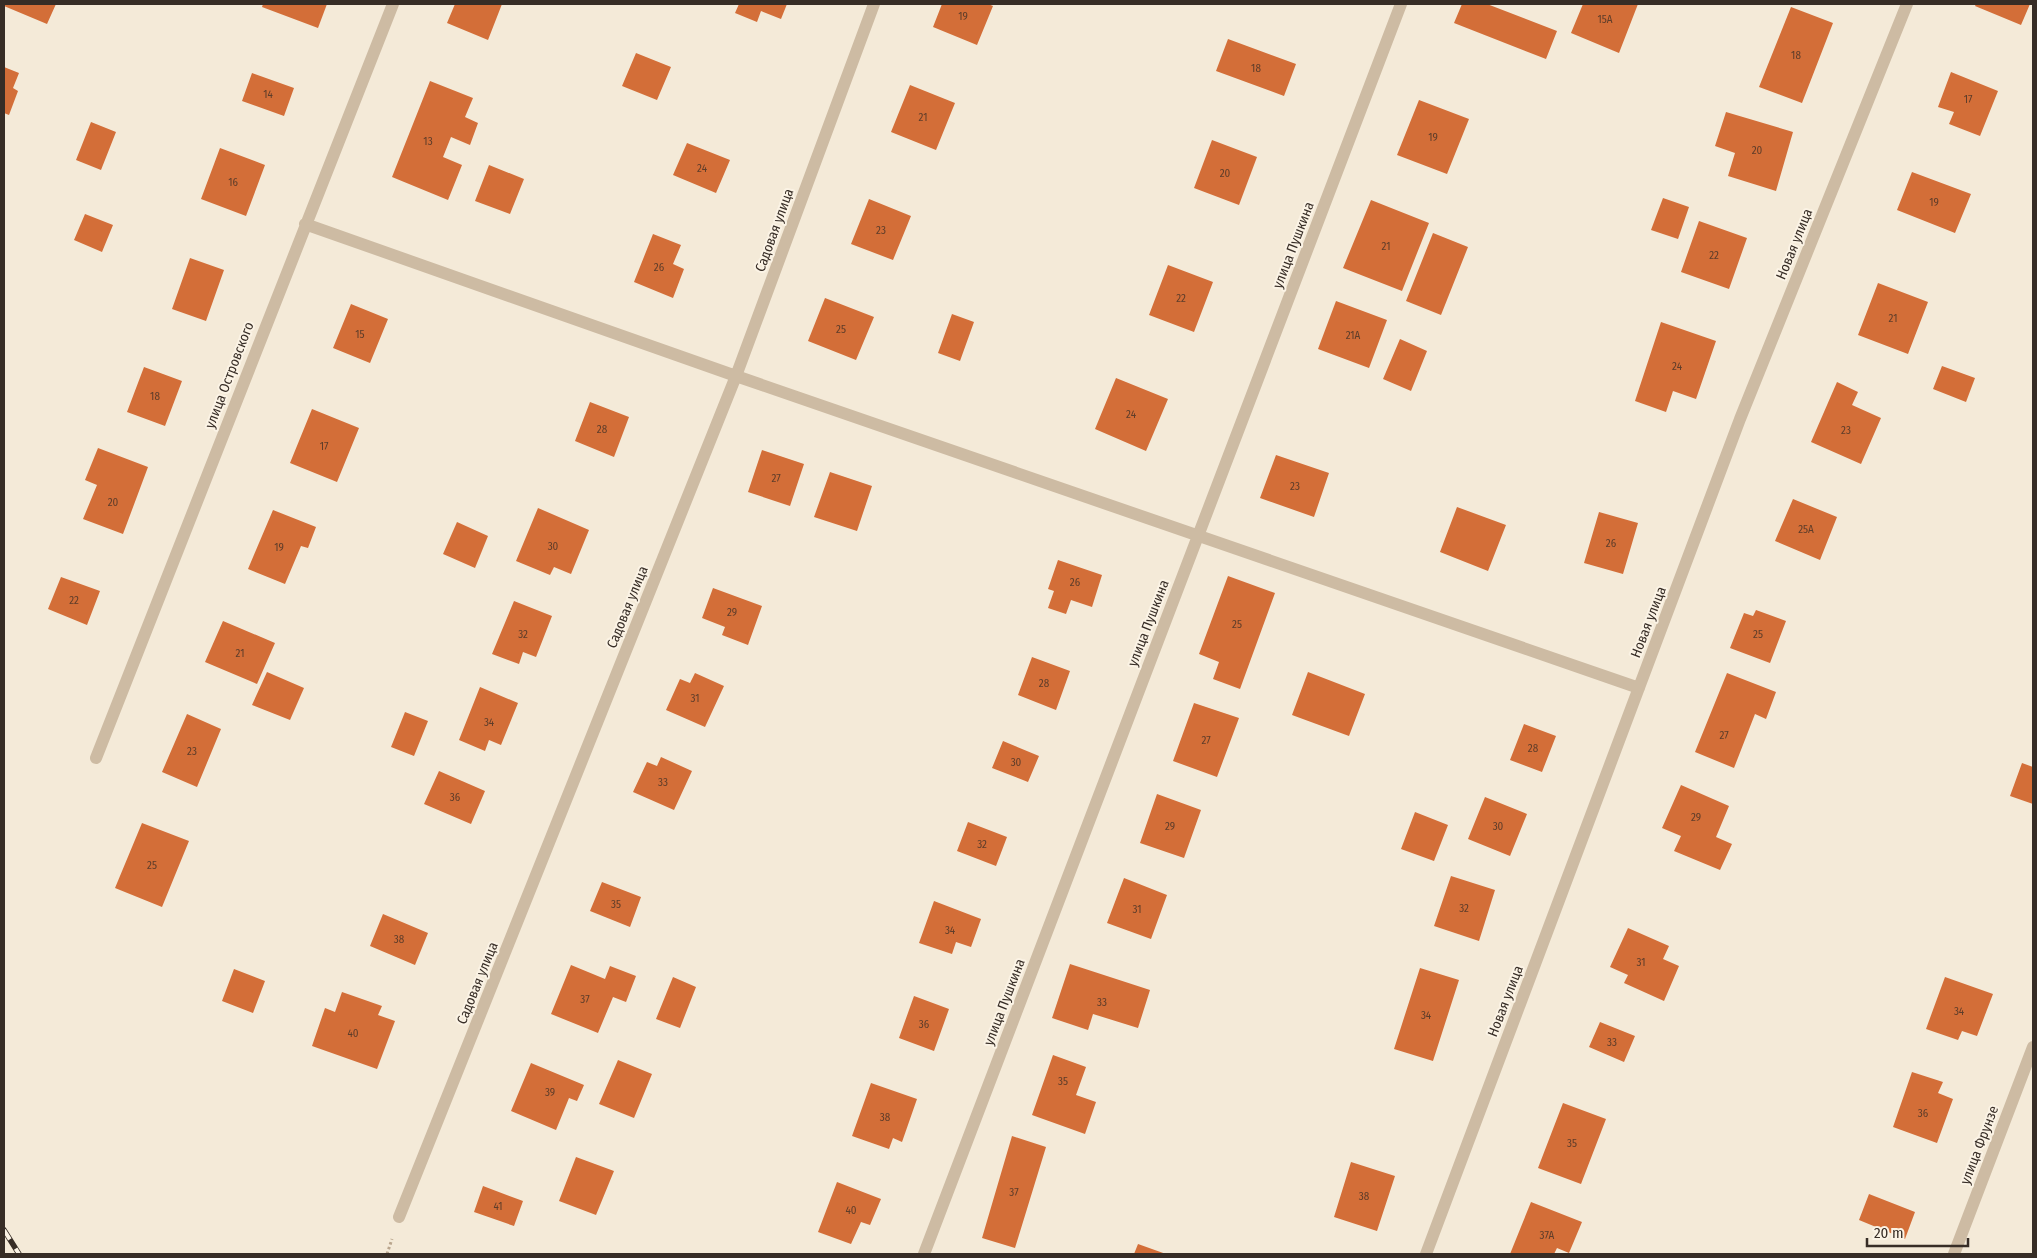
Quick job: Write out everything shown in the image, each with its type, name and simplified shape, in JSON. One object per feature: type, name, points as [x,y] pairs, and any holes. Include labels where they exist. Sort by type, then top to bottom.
[{"type":"street","name":"улица Островского","points":[[96,758],[304,224],[393,4]]},
{"type":"street","name":"Садовая улица","points":[[399,1217],[736,376],[874,4]]},
{"type":"street","name":"улица Пушкина","points":[[924,1254],[1401,4]]},
{"type":"street","name":"Новая улица","points":[[1426,1254],[1740,419],[1907,4]]},
{"type":"street","points":[[304,224],[736,376],[1639,688]]},
{"type":"street","name":"улица Фрунзе","points":[[1954,1254],[2033,1047]]},
{"type":"building","points":[[4,4],[56,4],[47,24],[4,6]]},
{"type":"building","points":[[263,4],[327,4],[318,28],[262,7]]},
{"type":"building","points":[[455,4],[502,4],[488,40],[447,23]]},
{"type":"building","points":[[739,4],[787,4],[781,19],[761,11],[757,22],[735,13]]},
{"type":"building","points":[[942,4],[988,4],[993,6],[977,45],[933,27]]},
{"type":"building","points":[[1462,4],[1487,4],[1557,31],[1546,59],[1454,23]]},
{"type":"building","points":[[1583,4],[1638,4],[1619,53],[1571,33]]},
{"type":"building","points":[[1976,4],[2030,4],[2021,25],[1975,6]]},
{"type":"building","points":[[1791,7],[1833,23],[1802,103],[1759,87]]},
{"type":"building","points":[[1228,39],[1296,64],[1284,96],[1216,71]]},
{"type":"building","points":[[636,53],[671,67],[657,100],[622,86]]},
{"type":"building","points":[[4,67],[19,73],[13,88],[18,91],[9,115],[4,113]]},
{"type":"building","points":[[1951,72],[1998,91],[1980,136],[1949,124],[1954,112],[1938,107]]},
{"type":"building","points":[[252,73],[294,88],[284,116],[242,101]]},
{"type":"building","points":[[430,81],[473,98],[465,117],[478,123],[470,145],[451,137],[443,157],[462,165],[448,200],[392,177]]},
{"type":"building","points":[[910,85],[955,103],[936,150],[891,132]]},
{"type":"building","points":[[1419,100],[1469,119],[1447,174],[1397,155]]},
{"type":"building","points":[[1726,112],[1793,132],[1776,191],[1728,176],[1735,153],[1715,146]]},
{"type":"building","points":[[91,122],[116,132],[101,170],[76,160]]},
{"type":"building","points":[[1212,140],[1257,157],[1239,205],[1194,188]]},
{"type":"building","points":[[687,143],[730,160],[716,193],[673,175]]},
{"type":"building","points":[[220,148],[265,165],[246,216],[201,199]]},
{"type":"building","points":[[489,165],[524,179],[510,214],[475,201]]},
{"type":"building","points":[[1912,172],[1971,194],[1955,233],[1897,210]]},
{"type":"building","points":[[1663,198],[1689,207],[1678,239],[1651,230]]},
{"type":"building","points":[[869,199],[911,216],[893,260],[851,244]]},
{"type":"building","points":[[1371,200],[1429,223],[1402,291],[1343,268]]},
{"type":"building","points":[[85,214],[113,225],[102,252],[74,240]]},
{"type":"building","points":[[1699,221],[1747,238],[1729,289],[1681,272]]},
{"type":"building","points":[[1433,233],[1468,247],[1441,315],[1406,301]]},
{"type":"building","points":[[653,234],[681,245],[673,264],[684,269],[673,298],[634,282]]},
{"type":"building","points":[[190,258],[224,270],[206,321],[172,309]]},
{"type":"building","points":[[1168,265],[1213,282],[1194,332],[1149,315]]},
{"type":"building","points":[[1878,283],[1928,302],[1908,354],[1858,335]]},
{"type":"building","points":[[825,298],[874,317],[856,360],[808,341]]},
{"type":"building","points":[[1336,301],[1387,320],[1369,368],[1318,349]]},
{"type":"building","points":[[351,304],[388,319],[370,363],[333,348]]},
{"type":"building","points":[[952,314],[974,322],[960,361],[938,353]]},
{"type":"building","points":[[1661,322],[1716,341],[1696,399],[1673,391],[1666,412],[1635,401]]},
{"type":"building","points":[[1400,339],[1427,351],[1411,391],[1383,379]]},
{"type":"building","points":[[1942,366],[1975,378],[1966,402],[1933,389]]},
{"type":"building","points":[[144,367],[182,381],[165,426],[127,412]]},
{"type":"building","points":[[1116,378],[1168,399],[1146,451],[1095,429]]},
{"type":"building","points":[[1837,382],[1858,392],[1852,405],[1881,418],[1861,464],[1811,442]]},
{"type":"building","points":[[590,402],[629,417],[614,457],[575,441]]},
{"type":"building","points":[[312,409],[359,428],[337,482],[290,463]]},
{"type":"building","points":[[98,448],[148,467],[123,534],[83,519],[97,485],[85,480]]},
{"type":"building","points":[[762,450],[804,464],[790,506],[748,492]]},
{"type":"building","points":[[1276,455],[1329,473],[1314,517],[1260,498]]},
{"type":"building","points":[[830,472],[872,486],[857,531],[814,517]]},
{"type":"building","points":[[1793,499],[1837,517],[1820,560],[1775,541]]},
{"type":"building","points":[[1457,507],[1506,525],[1488,571],[1440,552]]},
{"type":"building","points":[[538,508],[589,530],[571,574],[554,567],[550,575],[516,561]]},
{"type":"building","points":[[273,510],[316,527],[308,548],[301,546],[285,584],[248,569]]},
{"type":"building","points":[[1599,512],[1638,523],[1623,574],[1584,563]]},
{"type":"building","points":[[457,522],[488,536],[475,568],[443,554]]},
{"type":"building","points":[[1058,560],[1102,575],[1092,607],[1071,600],[1066,614],[1048,608],[1054,591],[1048,589]]},
{"type":"building","points":[[1228,576],[1275,593],[1240,689],[1213,679],[1219,662],[1199,654]]},
{"type":"building","points":[[61,577],[100,591],[87,625],[48,609]]},
{"type":"building","points":[[713,588],[762,606],[748,645],[722,635],[725,627],[702,618]]},
{"type":"building","points":[[514,601],[552,616],[536,657],[523,652],[519,664],[492,654]]},
{"type":"building","points":[[1756,610],[1786,621],[1770,663],[1730,648],[1744,613],[1753,616]]},
{"type":"building","points":[[223,621],[275,643],[257,684],[205,662]]},
{"type":"building","points":[[1032,657],[1070,671],[1056,710],[1018,695]]},
{"type":"building","points":[[267,672],[304,688],[290,720],[252,705]]},
{"type":"building","points":[[1308,672],[1365,694],[1349,736],[1292,715]]},
{"type":"building","points":[[695,673],[724,686],[705,727],[666,710],[680,679],[690,683]]},
{"type":"building","points":[[1727,673],[1776,692],[1766,719],[1755,714],[1734,768],[1695,752]]},
{"type":"building","points":[[480,687],[518,703],[501,745],[489,740],[485,751],[459,740]]},
{"type":"building","points":[[1194,703],[1239,718],[1217,777],[1173,761]]},
{"type":"building","points":[[405,712],[428,721],[414,756],[391,747]]},
{"type":"building","points":[[187,714],[221,729],[197,787],[162,772]]},
{"type":"building","points":[[1524,724],[1556,736],[1542,772],[1510,760]]},
{"type":"building","points":[[1003,741],[1039,756],[1028,782],[992,768]]},
{"type":"building","points":[[661,757],[692,771],[674,810],[633,792],[647,762],[657,766]]},
{"type":"building","points":[[2022,763],[2033,767],[2033,804],[2010,796]]},
{"type":"building","points":[[439,771],[485,791],[471,824],[424,804]]},
{"type":"building","points":[[1681,785],[1729,806],[1716,837],[1732,844],[1720,870],[1674,851],[1681,836],[1662,828]]},
{"type":"building","points":[[1157,794],[1201,810],[1184,858],[1140,843]]},
{"type":"building","points":[[1485,797],[1527,814],[1510,856],[1468,839]]},
{"type":"building","points":[[1415,812],[1448,825],[1434,861],[1401,849]]},
{"type":"building","points":[[968,822],[1007,837],[996,866],[957,851]]},
{"type":"building","points":[[142,823],[189,841],[162,907],[115,888]]},
{"type":"building","points":[[1451,876],[1495,890],[1479,941],[1434,926]]},
{"type":"building","points":[[1124,878],[1167,895],[1151,939],[1107,923]]},
{"type":"building","points":[[602,882],[641,897],[630,927],[590,911]]},
{"type":"building","points":[[934,901],[981,919],[971,947],[956,942],[952,954],[919,943]]},
{"type":"building","points":[[383,914],[428,933],[415,965],[370,946]]},
{"type":"building","points":[[1628,928],[1669,946],[1663,959],[1679,966],[1664,1001],[1624,983],[1628,975],[1610,967]]},
{"type":"building","points":[[1070,964],[1150,990],[1138,1028],[1093,1014],[1088,1030],[1052,1018]]},
{"type":"building","points":[[571,965],[605,979],[610,966],[636,976],[626,1002],[613,997],[598,1033],[551,1014]]},
{"type":"building","points":[[1420,968],[1459,980],[1433,1061],[1394,1049]]},
{"type":"building","points":[[234,969],[265,981],[253,1013],[222,1001]]},
{"type":"building","points":[[673,977],[696,987],[680,1028],[656,1019]]},
{"type":"building","points":[[1945,977],[1993,994],[1977,1036],[1962,1031],[1958,1040],[1926,1029]]},
{"type":"building","points":[[342,992],[382,1006],[378,1015],[395,1021],[377,1069],[312,1046],[325,1008],[335,1012]]},
{"type":"building","points":[[914,996],[949,1009],[934,1051],[899,1038]]},
{"type":"building","points":[[1600,1022],[1635,1036],[1624,1062],[1589,1047]]},
{"type":"building","points":[[1053,1055],[1086,1067],[1076,1095],[1096,1102],[1085,1134],[1032,1115]]},
{"type":"building","points":[[618,1060],[652,1074],[634,1118],[599,1104]]},
{"type":"building","points":[[531,1063],[584,1085],[577,1101],[569,1098],[556,1130],[511,1111]]},
{"type":"building","points":[[1912,1072],[1943,1082],[1938,1093],[1953,1099],[1937,1143],[1893,1127]]},
{"type":"building","points":[[871,1083],[917,1099],[902,1142],[893,1138],[889,1149],[852,1136]]},
{"type":"building","points":[[1563,1103],[1606,1119],[1581,1184],[1538,1168]]},
{"type":"building","points":[[1012,1136],[1046,1147],[1015,1248],[982,1238]]},
{"type":"building","points":[[576,1157],[614,1171],[596,1215],[559,1201]]},
{"type":"building","points":[[1351,1162],[1395,1176],[1377,1231],[1334,1217]]},
{"type":"building","points":[[837,1182],[881,1199],[870,1225],[861,1222],[851,1244],[818,1232]]},
{"type":"building","points":[[483,1186],[523,1201],[514,1226],[474,1212]]},
{"type":"building","points":[[1869,1194],[1915,1212],[1905,1239],[1859,1220]]},
{"type":"building","points":[[1531,1202],[1582,1222],[1569,1253],[1557,1248],[1554,1254],[1510,1254]]},
{"type":"building","points":[[1138,1244],[1166,1254],[1134,1254]]},
{"type":"railway","points":[[4,1230],[19,1254]]}]
